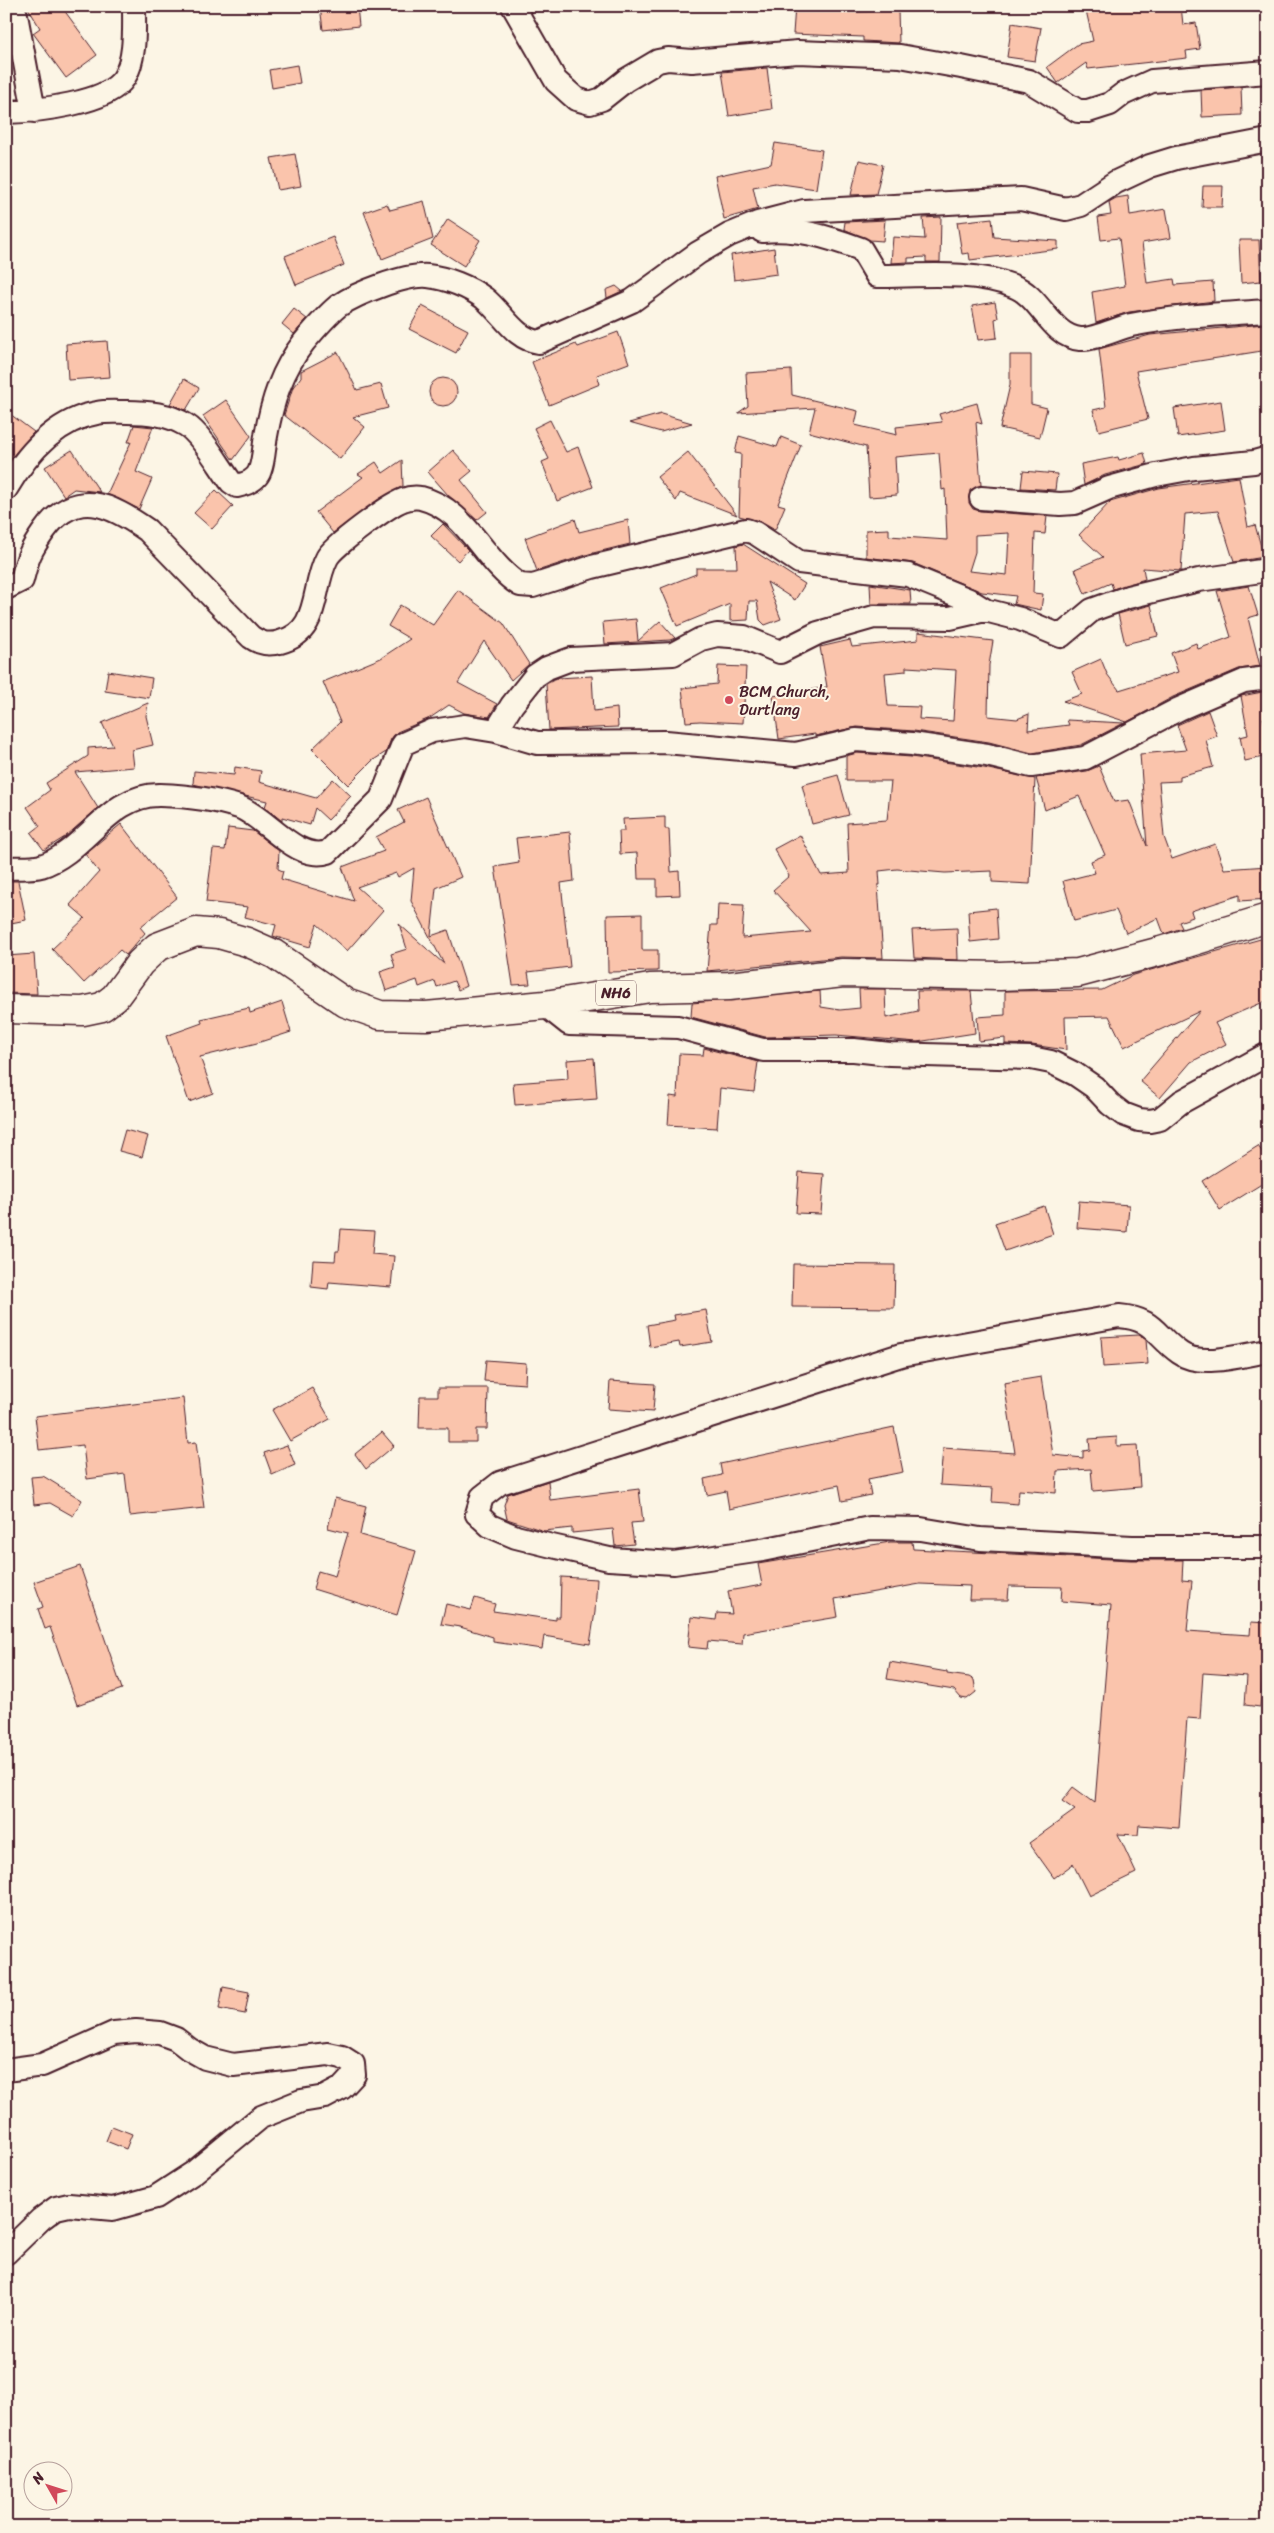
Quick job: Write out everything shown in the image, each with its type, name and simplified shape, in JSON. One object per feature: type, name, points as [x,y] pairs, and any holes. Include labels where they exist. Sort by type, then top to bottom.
[{"type":"highway","name":"NH6","points":[[6,1009],[83,1011],[102,1006],[115,996],[140,964],[157,947],[196,932],[219,934],[261,948],[298,969],[319,987],[346,1003],[380,1016],[426,1016],[545,1004],[650,988],[729,986],[843,973],[1000,976],[1078,973],[1161,951],[1268,918]]},
{"type":"street","points":[[12,6],[16,16],[34,111]]},
{"type":"street","points":[[6,112],[34,111],[89,99],[108,92],[124,79],[134,39],[134,6]]},
{"type":"street","points":[[513,6],[556,81],[576,99],[590,102],[602,99],[626,80],[658,61],[692,61],[798,52],[900,56],[962,67],[1028,81],[1078,111],[1088,112],[1110,104],[1123,94],[1152,81],[1268,72]]},
{"type":"street","points":[[6,489],[19,466],[58,429],[80,418],[104,412],[159,414],[186,425],[196,434],[231,482],[237,486],[244,485],[252,480],[260,471],[274,396],[285,368],[313,331],[338,307],[350,300],[367,292],[411,278],[426,276],[467,287],[506,319],[519,334],[530,341],[539,342],[632,301],[698,253],[729,235],[758,223],[804,211],[1021,199],[1066,209],[1081,205],[1116,182],[1150,166],[1176,158],[1268,140]]},
{"type":"street","points":[[729,235],[788,229],[810,232],[861,248],[877,276],[979,278],[1014,286],[1038,304],[1059,330],[1082,339],[1132,325],[1213,314],[1268,311]]},
{"type":"street","points":[[981,498],[1075,503],[1109,488],[1156,475],[1194,468],[1254,462],[1268,458]]},
{"type":"street","points":[[6,588],[22,580],[28,554],[54,518],[72,506],[96,504],[134,521],[147,530],[251,637],[264,644],[274,644],[284,641],[306,627],[314,605],[324,564],[333,550],[396,503],[407,498],[420,498],[439,504],[455,516],[516,582],[526,586],[533,586],[592,567],[746,530],[755,533],[799,562],[908,575],[969,600],[985,610],[1020,619],[1061,636],[1092,610],[1128,597],[1199,580],[1268,570]]},
{"type":"street","points":[[496,731],[512,705],[536,676],[547,668],[571,660],[673,654],[701,638],[717,635],[744,637],[780,652],[818,633],[874,618],[950,618],[985,610]]},
{"type":"street","points":[[6,868],[40,866],[74,848],[106,817],[120,807],[157,795],[195,797],[240,808],[303,850],[319,855],[336,846],[381,799],[403,744],[415,736],[449,728],[465,726],[496,731],[537,743],[666,742],[796,754],[856,740],[912,744],[988,755],[1031,766],[1085,758],[1195,702],[1244,680],[1268,678]]},
{"type":"street","points":[[545,1004],[569,1024],[678,1027],[763,1050],[854,1050],[890,1054],[1031,1058],[1051,1062],[1075,1074],[1094,1087],[1110,1104],[1123,1114],[1139,1120],[1150,1121],[1160,1119],[1181,1102],[1268,1054]]},
{"type":"street","points":[[1268,1351],[1209,1360],[1194,1358],[1180,1354],[1151,1325],[1132,1317],[1119,1316],[900,1355],[500,1483],[482,1497],[477,1514],[490,1526],[516,1537],[552,1546],[609,1559],[674,1563],[762,1550],[870,1528],[920,1529],[980,1539],[1132,1547],[1268,1547]]},
{"type":"street","points":[[6,2070],[42,2065],[114,2033],[136,2031],[160,2033],[176,2039],[205,2058],[232,2065],[328,2054],[342,2057],[353,2064],[354,2075],[342,2088],[325,2097],[301,2101],[261,2117],[193,2174],[156,2197],[113,2209],[69,2205],[56,2208],[41,2219],[6,2253]]},
{"type":"building","points":[[27,6],[61,6],[97,55],[66,78],[33,33],[40,28]]},
{"type":"building","points":[[320,6],[357,6],[359,26],[323,30]]},
{"type":"building","points":[[795,6],[847,6],[846,12],[898,11],[899,43],[863,41],[863,37],[793,34]]},
{"type":"building","points":[[1085,6],[1181,6],[1183,25],[1196,23],[1200,49],[1186,51],[1187,58],[1088,69],[1086,63],[1058,83],[1047,67],[1078,44],[1093,41]]},
{"type":"building","points":[[1012,23],[1041,28],[1035,61],[1007,57]]},
{"type":"building","points":[[297,65],[300,83],[272,88],[269,70]]},
{"type":"building","points":[[767,68],[772,109],[729,116],[722,72]]},
{"type":"building","points":[[1241,87],[1242,115],[1202,117],[1201,90]]},
{"type":"building","points":[[775,143],[822,150],[816,189],[775,183],[753,187],[758,209],[724,219],[715,176],[771,164]]},
{"type":"building","points":[[295,154],[301,186],[278,190],[271,158]]},
{"type":"building","points":[[859,160],[883,165],[876,194],[851,195]]},
{"type":"building","points":[[1203,186],[1223,186],[1222,207],[1202,207]]},
{"type":"building","points":[[1128,196],[1130,215],[1166,209],[1171,238],[1142,243],[1147,283],[1174,279],[1175,285],[1213,282],[1214,301],[1129,312],[1096,323],[1092,292],[1125,286],[1119,238],[1101,240],[1098,217],[1111,215],[1109,202],[1116,198]]},
{"type":"building","points":[[424,201],[433,239],[382,259],[364,212],[387,204],[390,210]]},
{"type":"building","points":[[941,217],[940,262],[926,262],[926,257],[908,258],[908,262],[891,263],[893,237],[925,239],[923,218]]},
{"type":"building","points":[[992,218],[994,237],[1058,241],[1058,249],[970,260],[969,253],[962,254],[957,222]]},
{"type":"building","points":[[448,219],[480,240],[464,266],[431,245]]},
{"type":"building","points":[[885,220],[883,241],[869,240],[844,229],[845,222]]},
{"type":"building","points":[[333,237],[344,265],[296,285],[285,256]]},
{"type":"building","points":[[1239,240],[1259,240],[1261,281],[1241,283]]},
{"type":"building","points":[[774,248],[777,274],[734,280],[731,255]]},
{"type":"building","points":[[616,286],[622,291],[607,298],[606,290]]},
{"type":"building","points":[[995,302],[998,318],[995,319],[997,338],[978,340],[972,306]]},
{"type":"building","points":[[422,306],[468,330],[456,353],[409,329]]},
{"type":"building","points":[[294,309],[307,319],[294,334],[282,324]]},
{"type":"building","points":[[1264,324],[1268,350],[1136,371],[1148,419],[1099,431],[1093,410],[1106,407],[1099,349],[1150,335]]},
{"type":"building","points":[[618,332],[629,363],[597,375],[600,384],[549,405],[532,362],[576,344],[578,347]]},
{"type":"building","points":[[107,341],[110,377],[68,380],[66,344]]},
{"type":"building","points":[[338,352],[357,390],[381,384],[388,408],[353,417],[365,427],[340,459],[284,415],[293,387],[301,377],[301,371]]},
{"type":"building","points":[[1010,355],[1031,355],[1031,404],[1047,408],[1040,437],[1000,428],[1010,385]]},
{"type":"building","points":[[791,370],[792,395],[858,411],[855,425],[897,435],[896,427],[942,422],[939,414],[977,403],[982,424],[976,422],[981,485],[970,490],[969,503],[973,509],[980,511],[1047,516],[1045,534],[1035,533],[1033,593],[1043,594],[1041,610],[1014,604],[1016,596],[982,592],[913,563],[866,557],[866,530],[889,529],[889,536],[947,540],[945,489],[942,490],[939,453],[895,457],[897,495],[869,497],[866,447],[809,432],[815,408],[738,413],[748,406],[746,373]],"holes":[[[1009,533],[1007,575],[969,571],[975,552],[975,535]]]},
{"type":"building","points":[[443,378],[453,382],[457,392],[453,402],[443,406],[433,402],[429,392],[433,382]]},
{"type":"building","points":[[184,379],[199,388],[186,410],[170,404]]},
{"type":"building","points":[[226,400],[251,436],[233,460],[203,416]]},
{"type":"building","points":[[1221,401],[1225,430],[1178,437],[1174,408]]},
{"type":"building","points":[[6,411],[34,432],[6,464]]},
{"type":"building","points":[[661,414],[692,423],[661,432],[629,423]]},
{"type":"building","points":[[550,420],[566,452],[578,447],[593,487],[557,501],[542,462],[549,459],[534,428]]},
{"type":"building","points":[[134,425],[153,427],[136,472],[152,479],[139,509],[107,494],[131,442],[128,442]]},
{"type":"building","points":[[739,436],[777,447],[781,437],[801,445],[778,504],[785,506],[775,530],[759,521],[739,516],[741,454],[735,453]]},
{"type":"building","points":[[72,450],[100,492],[74,489],[64,496],[45,467]]},
{"type":"building","points":[[453,450],[472,471],[461,480],[487,512],[477,520],[448,495],[428,472]]},
{"type":"building","points":[[688,452],[737,515],[680,493],[676,501],[657,477]]},
{"type":"building","points":[[1144,453],[1147,464],[1105,475],[1084,485],[1081,464],[1118,457],[1119,460]]},
{"type":"building","points":[[402,460],[403,486],[379,499],[333,533],[316,512],[363,477],[358,474],[376,462],[383,473]]},
{"type":"building","points":[[1023,471],[1057,474],[1055,490],[1021,488]]},
{"type":"building","points":[[1239,477],[1248,527],[1255,525],[1264,557],[1234,562],[1218,511],[1185,514],[1181,571],[1143,568],[1145,579],[1113,589],[1111,583],[1085,594],[1075,569],[1103,557],[1079,535],[1110,502],[1159,488]]},
{"type":"building","points":[[216,490],[233,506],[212,529],[194,513]]},
{"type":"building","points":[[575,519],[579,532],[628,520],[630,544],[589,554],[537,571],[525,538]]},
{"type":"building","points":[[443,524],[468,550],[458,561],[431,536]]},
{"type":"building","points":[[743,544],[805,584],[795,600],[767,582],[781,619],[765,625],[760,620],[757,601],[749,601],[748,620],[730,621],[730,604],[677,626],[661,588],[696,574],[696,568],[737,568],[736,546]]},
{"type":"building","points":[[870,584],[910,590],[911,604],[871,604]]},
{"type":"building","points":[[1249,586],[1258,615],[1248,618],[1260,666],[1239,669],[1173,697],[1127,722],[1063,701],[1082,694],[1072,672],[1101,659],[1107,674],[1119,690],[1178,672],[1171,653],[1196,643],[1198,649],[1231,637],[1217,591]]},
{"type":"building","points":[[458,590],[503,623],[529,664],[511,680],[484,641],[458,683],[497,704],[489,717],[464,713],[449,705],[430,718],[397,732],[391,739],[386,752],[372,761],[348,785],[312,749],[340,722],[323,682],[381,658],[410,639],[388,626],[400,605],[433,625]]},
{"type":"building","points":[[1151,605],[1158,636],[1125,644],[1118,614]]},
{"type":"building","points":[[636,619],[638,641],[660,621],[675,638],[670,640],[605,644],[603,622]]},
{"type":"building","points":[[918,632],[993,641],[989,665],[988,716],[1017,719],[1029,714],[1028,730],[1069,725],[1067,720],[1124,723],[1081,745],[1032,753],[989,742],[914,731],[857,727],[815,736],[815,734],[779,739],[773,696],[827,687],[820,647],[850,640],[852,647],[918,640]],"holes":[[[906,667],[956,670],[953,721],[919,719],[920,707],[888,706],[885,673],[906,671]]]},
{"type":"building","points":[[718,666],[746,667],[743,723],[686,722],[682,688],[717,684]]},
{"type":"building","points":[[108,671],[152,678],[149,698],[105,691]]},
{"type":"building","points":[[592,676],[594,711],[617,708],[618,727],[549,730],[546,684],[558,678]]},
{"type":"building","points":[[1268,691],[1268,717],[1263,718],[1268,739],[1268,756],[1245,761],[1240,737],[1248,735],[1241,696]]},
{"type":"building","points":[[148,703],[146,716],[153,745],[132,750],[134,767],[75,772],[98,808],[65,837],[44,850],[31,833],[40,826],[27,807],[50,790],[46,783],[88,756],[88,748],[113,746],[102,723]]},
{"type":"building","points":[[1208,711],[1217,736],[1206,740],[1213,767],[1180,776],[1180,781],[1159,782],[1164,837],[1172,859],[1215,844],[1224,869],[1268,866],[1268,899],[1240,901],[1240,895],[1191,911],[1193,917],[1179,922],[1182,928],[1164,934],[1158,918],[1126,933],[1116,910],[1074,921],[1063,881],[1095,873],[1091,861],[1105,855],[1079,796],[1045,810],[1036,778],[1087,771],[1099,766],[1114,802],[1129,800],[1147,846],[1140,754],[1186,750],[1177,725]]},
{"type":"building","points":[[857,753],[911,757],[984,768],[1035,779],[1030,884],[992,882],[992,871],[945,873],[897,869],[879,871],[880,885],[878,885],[883,958],[841,957],[707,971],[711,925],[717,925],[718,904],[744,905],[742,938],[811,932],[773,890],[789,876],[774,849],[800,835],[821,875],[849,873],[847,823],[887,820],[891,781],[846,781],[846,756]]},
{"type":"building","points":[[235,767],[261,771],[259,782],[316,798],[333,779],[351,796],[328,820],[315,808],[310,825],[282,817],[282,821],[265,807],[267,801],[193,784],[194,771],[234,775]]},
{"type":"building","points":[[838,775],[849,815],[812,824],[802,785]]},
{"type":"building","points":[[426,797],[461,877],[436,888],[431,936],[448,930],[466,986],[458,990],[454,981],[437,987],[435,981],[419,987],[417,980],[386,991],[380,972],[395,967],[391,954],[407,949],[399,924],[444,964],[411,901],[414,868],[398,877],[396,873],[357,887],[383,910],[347,951],[317,924],[310,947],[273,936],[276,925],[245,917],[248,907],[206,902],[213,849],[225,850],[228,828],[253,831],[279,851],[278,869],[283,871],[281,879],[354,901],[342,867],[384,851],[376,837],[404,822],[398,810]]},
{"type":"building","points":[[665,817],[665,829],[669,829],[671,872],[679,871],[680,895],[657,896],[657,879],[638,879],[637,853],[620,854],[619,831],[624,831],[623,819]]},
{"type":"building","points":[[121,824],[177,897],[140,927],[145,933],[126,955],[120,950],[84,983],[52,949],[85,918],[70,905],[99,872],[85,854]]},
{"type":"building","points":[[570,832],[574,881],[561,883],[570,967],[528,972],[530,984],[513,985],[495,867],[519,863],[516,838]]},
{"type":"building","points":[[6,881],[18,881],[26,920],[6,924]]},
{"type":"building","points":[[996,908],[998,939],[970,942],[968,911]]},
{"type":"building","points":[[642,914],[642,950],[658,950],[658,971],[608,972],[607,915]]},
{"type":"building","points":[[957,928],[958,960],[914,958],[912,930]]},
{"type":"building","points":[[1264,938],[1268,957],[1268,1000],[1215,1023],[1226,1044],[1191,1062],[1160,1098],[1140,1081],[1200,1011],[1124,1047],[1109,1016],[1065,1017],[1066,1050],[1032,1045],[1005,1044],[1005,1038],[979,1041],[977,1017],[1005,1015],[1005,991],[1102,990],[1133,975]]},
{"type":"building","points":[[34,954],[37,994],[6,993],[6,956]]},
{"type":"building","points":[[859,989],[885,989],[886,1018],[918,1011],[917,991],[971,991],[975,1033],[917,1042],[836,1035],[765,1037],[691,1017],[692,1003],[820,991],[821,1007],[840,1010],[860,1008]]},
{"type":"building","points":[[282,1002],[291,1032],[257,1043],[200,1057],[213,1093],[189,1102],[166,1036],[202,1023],[201,1019],[249,1008],[250,1013]]},
{"type":"building","points":[[704,1048],[758,1062],[754,1092],[720,1088],[717,1128],[668,1125],[670,1096],[677,1097],[679,1054],[703,1055]]},
{"type":"building","points":[[594,1058],[597,1099],[515,1105],[513,1083],[568,1079],[567,1060]]},
{"type":"building","points":[[125,1130],[148,1136],[142,1157],[119,1151]]},
{"type":"building","points":[[1258,1146],[1268,1160],[1268,1180],[1220,1210],[1202,1181]]},
{"type":"building","points":[[799,1172],[824,1174],[821,1214],[796,1213]]},
{"type":"building","points":[[1079,1201],[1129,1205],[1127,1232],[1077,1228]]},
{"type":"building","points":[[1044,1206],[1053,1234],[1005,1251],[995,1223]]},
{"type":"building","points":[[341,1229],[374,1231],[372,1254],[394,1256],[391,1287],[329,1282],[328,1289],[311,1287],[313,1260],[335,1261],[336,1251],[339,1251]]},
{"type":"building","points":[[793,1264],[895,1265],[894,1308],[792,1307]]},
{"type":"building","points":[[706,1310],[712,1342],[680,1347],[679,1342],[650,1347],[647,1325],[675,1320],[674,1315]]},
{"type":"building","points":[[1139,1335],[1146,1340],[1148,1364],[1103,1367],[1101,1337]]},
{"type":"building","points":[[486,1360],[526,1363],[525,1384],[484,1381]]},
{"type":"building","points":[[1041,1377],[1053,1455],[1083,1458],[1083,1451],[1090,1450],[1089,1439],[1117,1437],[1117,1446],[1137,1445],[1140,1487],[1093,1491],[1091,1469],[1057,1471],[1056,1493],[1019,1490],[1018,1504],[992,1502],[993,1488],[940,1485],[943,1448],[1015,1453],[1004,1383]]},
{"type":"building","points":[[610,1381],[655,1384],[653,1412],[608,1409]]},
{"type":"building","points":[[312,1388],[330,1419],[290,1441],[272,1410]]},
{"type":"building","points":[[438,1388],[488,1388],[487,1429],[476,1429],[476,1442],[448,1442],[448,1428],[419,1428],[420,1396],[438,1396]]},
{"type":"building","points":[[183,1398],[188,1443],[196,1442],[204,1508],[130,1516],[125,1474],[87,1479],[83,1445],[39,1450],[35,1416]]},
{"type":"building","points":[[894,1427],[903,1472],[868,1479],[871,1495],[842,1501],[839,1485],[729,1509],[726,1491],[707,1495],[704,1479],[722,1475],[720,1464]]},
{"type":"building","points":[[382,1432],[394,1446],[366,1469],[355,1454]]},
{"type":"building","points":[[287,1445],[295,1465],[272,1475],[264,1453]]},
{"type":"building","points":[[43,1476],[82,1500],[73,1516],[50,1503],[34,1505],[31,1477]]},
{"type":"building","points":[[548,1481],[550,1500],[639,1489],[643,1522],[631,1523],[634,1544],[615,1546],[613,1529],[572,1533],[572,1528],[544,1531],[507,1519],[504,1505],[508,1494]]},
{"type":"building","points":[[335,1498],[366,1506],[360,1535],[416,1551],[397,1615],[313,1589],[318,1571],[335,1576],[348,1533],[328,1528]]},
{"type":"building","points":[[890,1542],[912,1542],[913,1549],[1131,1560],[1183,1560],[1182,1580],[1192,1581],[1187,1631],[1250,1635],[1251,1622],[1268,1623],[1268,1676],[1263,1675],[1260,1707],[1245,1705],[1247,1676],[1203,1673],[1200,1719],[1187,1718],[1179,1828],[1139,1825],[1138,1835],[1118,1834],[1136,1873],[1089,1896],[1073,1864],[1054,1878],[1029,1843],[1075,1810],[1062,1801],[1073,1787],[1095,1803],[1111,1605],[1061,1601],[1062,1587],[1009,1586],[1008,1600],[969,1600],[970,1586],[920,1584],[835,1599],[838,1617],[743,1633],[742,1644],[708,1641],[707,1649],[688,1647],[691,1617],[716,1620],[717,1613],[732,1614],[728,1591],[762,1585],[758,1564]]},
{"type":"building","points":[[80,1566],[122,1689],[77,1705],[50,1627],[45,1629],[38,1609],[43,1607],[34,1582]]},
{"type":"building","points":[[561,1577],[597,1579],[595,1612],[590,1644],[544,1636],[542,1649],[493,1642],[493,1637],[460,1627],[441,1624],[446,1604],[471,1610],[475,1598],[495,1604],[493,1611],[556,1620],[556,1617],[560,1617]]},
{"type":"building","points":[[890,1662],[969,1677],[974,1680],[976,1692],[967,1699],[961,1698],[954,1690],[887,1679]]},
{"type":"building","points":[[223,1987],[249,1992],[245,2014],[219,2009]]},
{"type":"building","points":[[112,2126],[132,2134],[126,2149],[106,2141]]},
{"type":"place","name":"BCM Church, Durtlang","points":[[729,700]]}]
